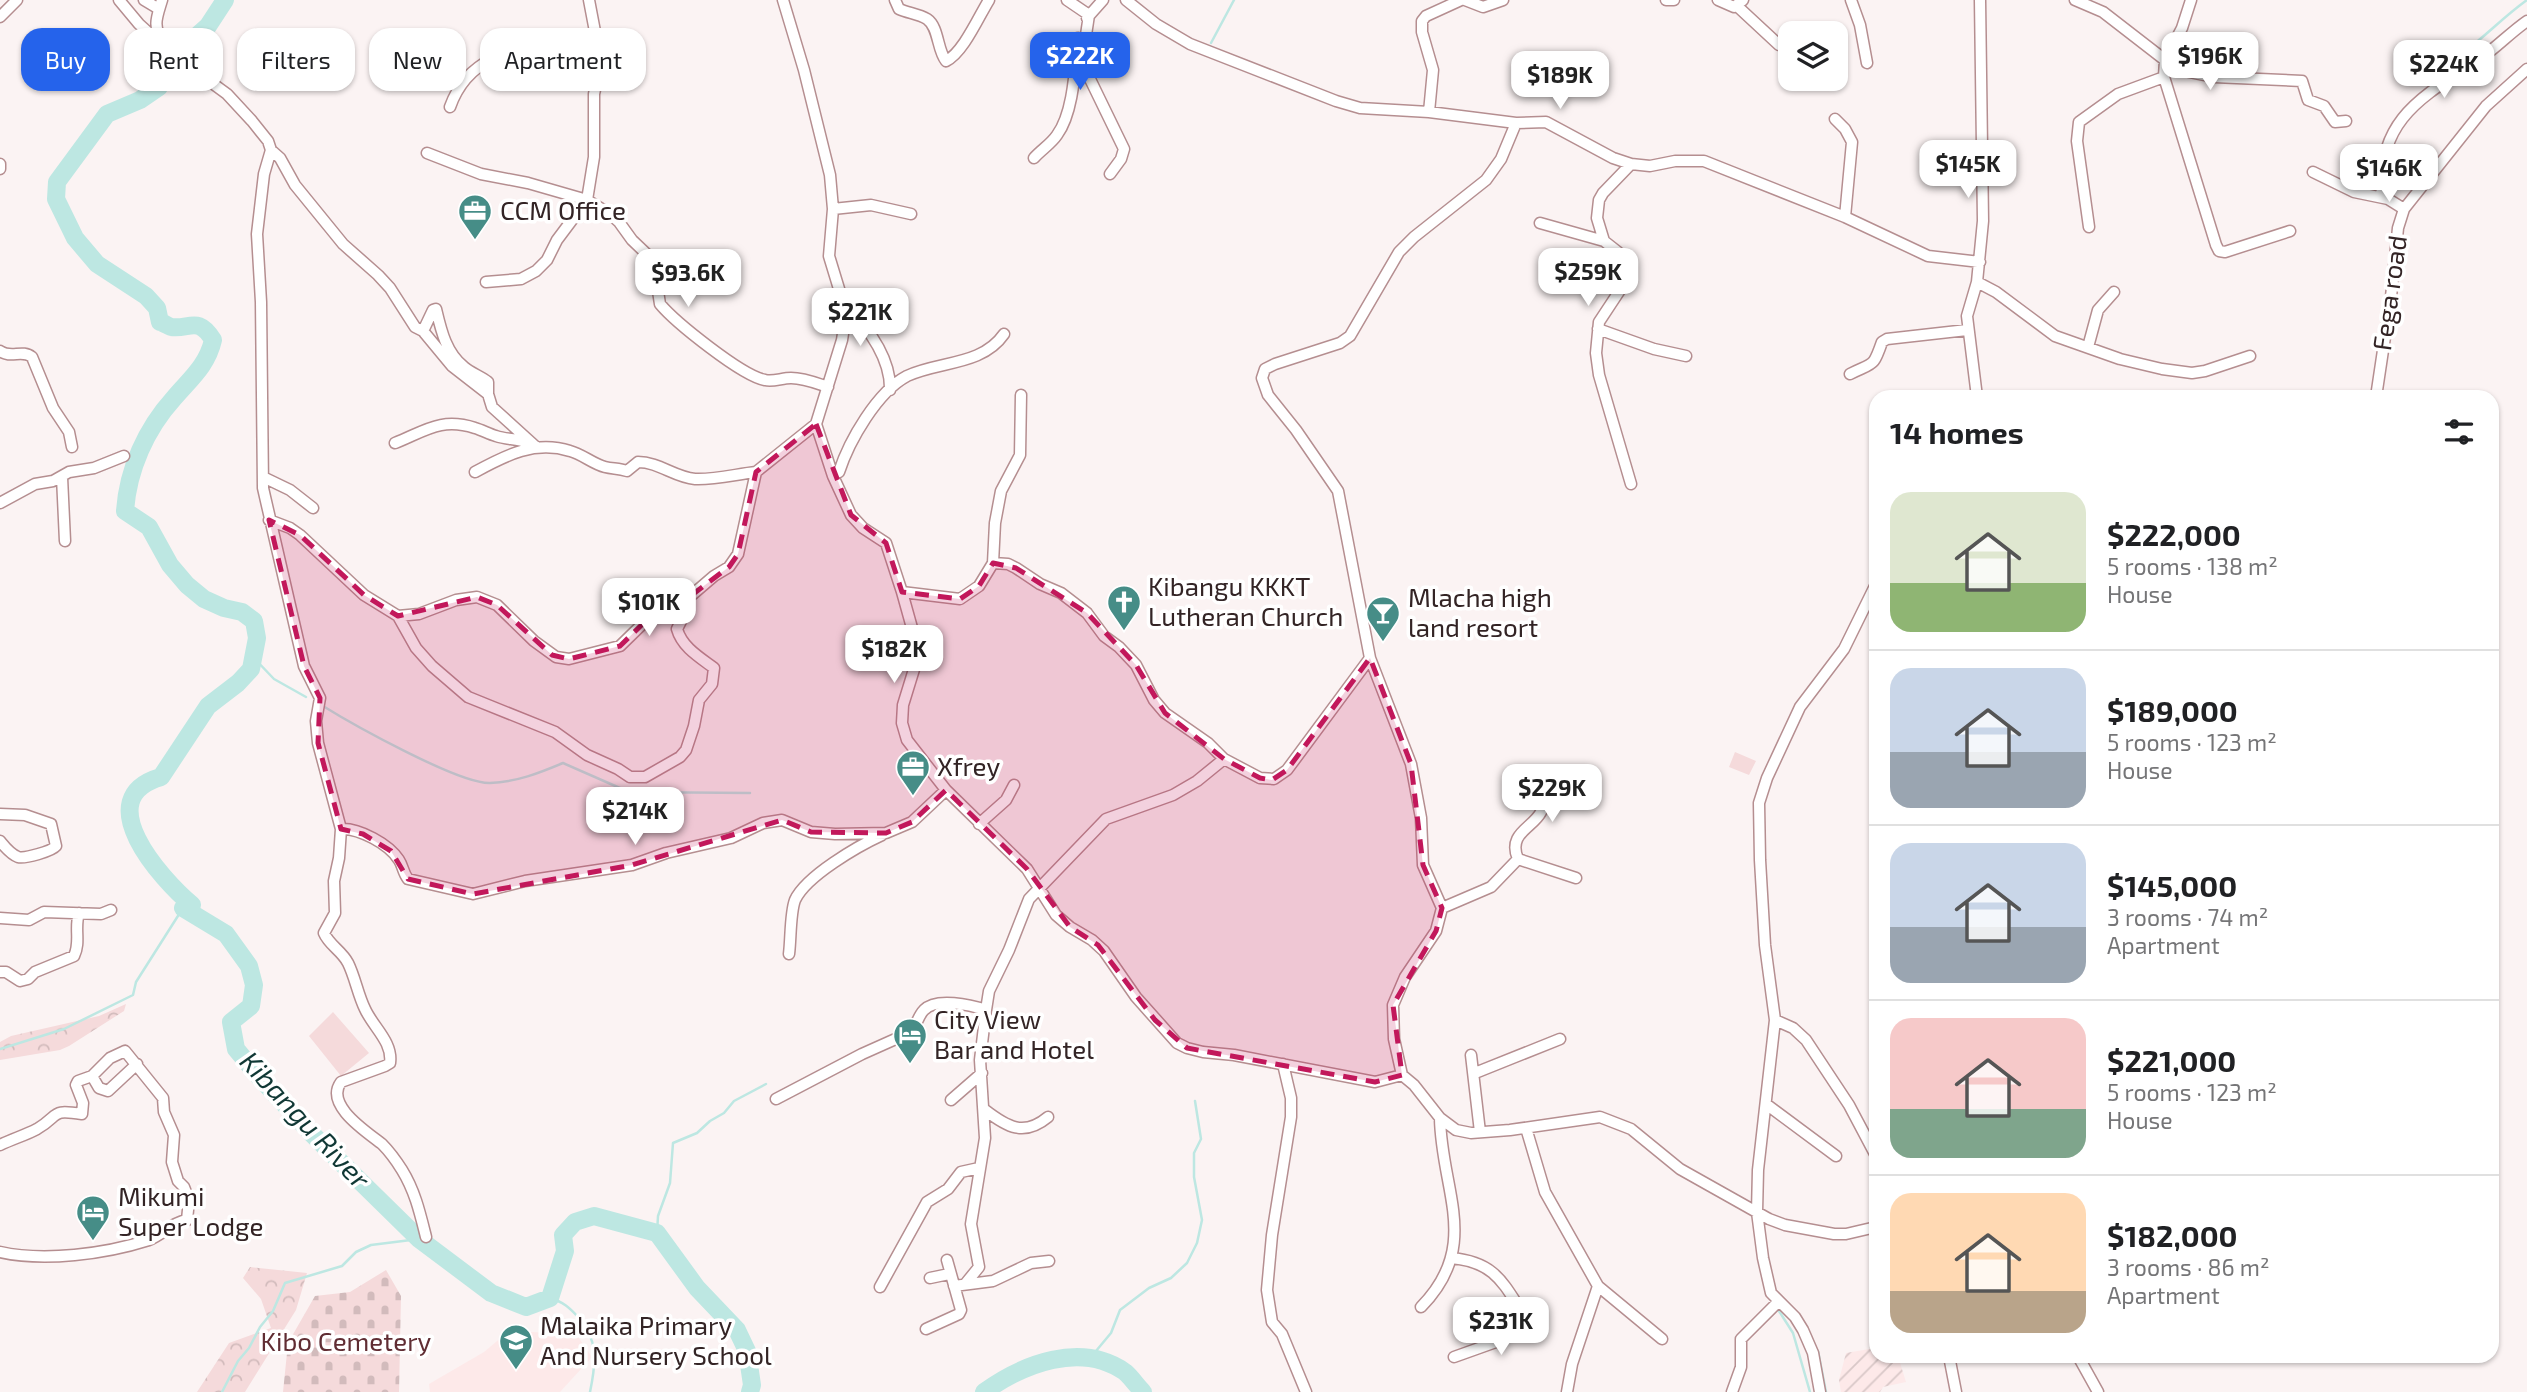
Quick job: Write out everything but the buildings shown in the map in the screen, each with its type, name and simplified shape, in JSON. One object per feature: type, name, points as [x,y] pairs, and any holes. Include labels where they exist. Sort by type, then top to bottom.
[{"type":"street","points":[[0,17],[18,0]]},
{"type":"street","points":[[119,0],[143,28]]},
{"type":"street","points":[[144,0],[161,5],[155,19],[156,28]]},
{"type":"street","points":[[589,0],[595,28]]},
{"type":"street","points":[[396,443],[431,426],[444,423],[461,424],[505,439],[519,439],[535,446],[569,450],[606,467],[627,471],[638,461],[657,464],[672,473],[696,479],[756,472],[816,424],[842,340],[845,321],[843,302],[829,256],[834,209],[831,175],[796,38],[783,0]]},
{"type":"street","points":[[895,0],[899,9],[932,24],[941,54],[946,61],[961,47],[989,0]]},
{"type":"street","points":[[1067,0],[1089,15]]},
{"type":"street","points":[[1034,158],[1056,136],[1065,119],[1078,38],[1089,15],[1103,0]]},
{"type":"street","points":[[1126,0],[1156,24],[1190,44],[1336,101],[1360,108],[1429,112],[1516,123],[1546,122],[1613,158],[1631,164],[1650,166],[1675,161],[1704,162],[1845,217],[1927,256],[1980,262]]},
{"type":"street","points":[[1429,112],[1433,70],[1422,32],[1422,21],[1426,16],[1463,0],[1483,8],[1503,0]]},
{"type":"street","points":[[1666,0],[1674,0]]},
{"type":"street","points":[[1718,0],[1730,6],[1740,3],[1778,44]]},
{"type":"street","points":[[1851,0],[1860,25],[1867,62]]},
{"type":"street","points":[[1976,390],[1967,330],[1968,306],[1977,282],[1980,262],[1983,221],[1980,0]]},
{"type":"street","points":[[2075,0],[2103,12],[2165,60],[2189,72],[2214,77],[2302,81],[2310,102],[2325,106],[2335,122],[2346,121]]},
{"type":"street","points":[[2191,0],[2182,28],[2165,60],[2164,77],[2219,251],[2231,250],[2290,231]]},
{"type":"street","points":[[1089,15],[1083,55],[1090,79],[1124,149],[1121,159],[1110,174]]},
{"type":"street","points":[[2382,197],[2382,162],[2387,143],[2411,106],[2483,56],[2527,20]]},
{"type":"street","points":[[450,107],[464,78],[480,68]]},
{"type":"street","name":"Fega road","points":[[2377,390],[2398,228],[2404,209],[2486,106],[2527,69]]},
{"type":"street","points":[[2089,227],[2077,141],[2079,121],[2118,94],[2164,77]]},
{"type":"street","points":[[223,91],[268,141],[271,150],[280,158],[295,185],[343,244],[390,288],[415,327],[424,331],[452,366],[488,394]]},
{"type":"street","points":[[486,282],[521,279],[536,271],[547,260],[557,240],[587,200],[594,158],[595,91]]},
{"type":"street","points":[[1835,118],[1852,142],[1845,217]]},
{"type":"street","points":[[1516,123],[1501,159],[1486,180],[1399,252],[1350,336],[1340,343],[1275,364],[1265,369],[1262,378],[1268,395],[1296,429],[1338,492],[1370,658],[1411,764],[1421,818],[1423,864],[1442,908],[1436,931],[1405,977],[1393,1005],[1394,1039],[1402,1075],[1414,1085],[1440,1118],[1456,1130],[1480,1132],[1590,1118],[1608,1119],[1630,1129],[1691,1176],[1785,1225],[1834,1234],[1869,1229]]},
{"type":"street","points":[[271,150],[264,174],[257,234],[261,302],[263,477],[270,520],[304,666],[320,698],[316,721],[318,743],[341,829],[334,881],[335,913],[324,933],[348,961],[366,1012],[388,1044],[391,1054],[390,1063],[386,1066],[341,1082],[337,1087],[338,1099],[357,1125],[384,1145],[402,1170],[416,1198],[426,1237]]},
{"type":"street","points":[[428,153],[481,174],[528,183],[587,200],[610,214],[654,261],[662,282],[658,291],[660,304],[696,335],[757,378],[768,381],[804,379],[828,387]]},
{"type":"street","points":[[1604,241],[1597,218],[1599,200],[1602,193],[1631,164]]},
{"type":"street","points":[[2313,172],[2354,192],[2394,201],[2404,209]]},
{"type":"street","points":[[834,209],[871,205],[911,214]]},
{"type":"street","points":[[1540,223],[1604,241],[1626,262],[1628,278],[1602,315],[1598,329],[1597,365],[1631,484]]},
{"type":"street","points":[[1977,282],[1988,287],[2055,336],[2120,359],[2179,373],[2205,371],[2250,356]]},
{"type":"street","points":[[2088,347],[2098,310],[2114,292]]},
{"type":"street","points":[[843,302],[866,329],[882,355],[889,371],[890,390]]},
{"type":"street","points":[[424,331],[433,310],[436,309],[439,327],[451,352],[466,369],[488,382],[492,407],[535,446]]},
{"type":"street","points":[[1598,329],[1654,349],[1686,356]]},
{"type":"street","points":[[1850,374],[1871,365],[1877,359],[1882,342],[1886,340],[1967,330]]},
{"type":"street","points":[[839,472],[845,452],[865,417],[890,390],[907,376],[959,363],[990,348],[998,343],[1004,334]]},
{"type":"street","points":[[1,352],[11,356],[27,354],[32,357],[53,408],[69,432],[72,447]]},
{"type":"street","points":[[902,592],[960,599],[979,586],[993,564],[997,506],[1007,476],[1020,455],[1021,395]]},
{"type":"street","points":[[816,424],[833,476],[851,515],[863,528],[886,543],[890,550],[919,653],[903,705],[902,723],[907,740],[946,790],[1017,859],[1040,887],[1056,915],[1098,945],[1136,997],[1177,1043],[1186,1048],[1283,1063],[1375,1082],[1402,1075]]},
{"type":"street","points":[[475,472],[506,455],[535,446]]},
{"type":"street","points":[[0,503],[35,484],[53,481],[69,472],[94,468],[124,456]]},
{"type":"street","points":[[398,616],[419,614],[456,600],[477,597],[497,605],[552,655],[569,659],[620,646],[661,606],[693,594],[734,562],[741,543],[756,472]]},
{"type":"street","points":[[62,477],[65,541]]},
{"type":"street","points":[[263,477],[290,490],[313,508]]},
{"type":"street","points":[[270,520],[300,535],[364,595],[398,616],[416,648],[432,666],[468,697],[555,732],[587,755],[638,779],[670,763],[686,750],[699,700],[712,684],[715,675],[714,668],[686,646],[679,636],[677,629],[682,619],[679,611],[661,606]]},
{"type":"street","points":[[993,564],[1008,564],[1016,568],[1040,584],[1061,593],[1087,612],[1104,636],[1136,664],[1154,700],[1165,713],[1200,737],[1224,759],[1260,778],[1269,780],[1279,777],[1300,753],[1370,658]]},
{"type":"street","points":[[1820,1392],[1813,1353],[1803,1331],[1795,1317],[1771,1293],[1757,1212],[1758,1170],[1776,1020],[1765,945],[1759,823],[1761,792],[1800,707],[1844,649],[1869,598]]},
{"type":"street","points":[[966,1283],[979,1267],[971,1224],[985,1138],[980,1060],[986,1010],[989,992],[1007,957],[1029,899],[1106,819],[1173,795],[1197,781],[1224,759]]},
{"type":"street","points":[[979,824],[1006,800],[1014,785]]},
{"type":"street","points":[[1518,859],[1518,837],[1540,814],[1549,785]]},
{"type":"street","points":[[789,954],[794,904],[798,895],[832,863],[912,822],[946,790]]},
{"type":"street","points":[[0,814],[25,815],[51,824],[56,846],[52,851],[24,858],[6,849],[0,841]]},
{"type":"street","points":[[341,829],[363,834],[391,851],[408,879],[467,895],[525,881],[632,864],[731,838],[763,823],[782,820],[811,832],[886,833]]},
{"type":"street","points":[[1442,908],[1491,887],[1518,859]]},
{"type":"street","points":[[1518,859],[1576,878]]},
{"type":"street","points":[[0,918],[29,919],[44,912],[101,914],[111,910]]},
{"type":"street","points":[[0,972],[6,972],[20,981],[74,956],[78,943],[76,928],[79,913]]},
{"type":"street","points":[[776,1100],[862,1054],[909,1033],[915,1029],[925,1009],[930,1006],[955,1004],[986,1010]]},
{"type":"street","points":[[1776,1020],[1793,1028],[1807,1040],[1869,1136]]},
{"type":"street","points":[[1475,1073],[1560,1039]]},
{"type":"street","points":[[0,1144],[38,1128],[53,1115],[69,1111],[82,1114],[83,1103],[76,1083],[92,1076],[110,1058],[122,1051],[137,1064],[163,1098],[164,1112],[174,1135],[172,1162],[178,1181],[184,1186],[189,1200],[187,1220],[151,1239],[102,1250],[44,1258],[0,1252]]},
{"type":"street","points":[[1471,1055],[1480,1132]]},
{"type":"street","points":[[1283,1063],[1291,1098],[1291,1117],[1272,1235],[1267,1290],[1272,1322],[1282,1334],[1308,1391]]},
{"type":"street","points":[[92,1076],[99,1088],[108,1091],[137,1064]]},
{"type":"street","points":[[951,1100],[982,1073]]},
{"type":"street","points":[[1766,1104],[1836,1156]]},
{"type":"street","points":[[985,1110],[1013,1128],[1029,1129],[1038,1126],[1048,1117]]},
{"type":"street","points":[[1421,1307],[1435,1293],[1451,1258],[1455,1215],[1441,1144],[1440,1118]]},
{"type":"street","points":[[1526,1128],[1545,1192],[1598,1286],[1662,1339]]},
{"type":"street","points":[[880,1287],[927,1202],[948,1189],[961,1172],[979,1168]]},
{"type":"street","points":[[1451,1258],[1470,1259],[1485,1266],[1498,1277],[1528,1321],[1496,1342],[1454,1357]]},
{"type":"street","points":[[926,1329],[959,1314],[961,1310],[947,1260]]},
{"type":"street","points":[[954,1286],[993,1281],[1031,1263],[1049,1261]]},
{"type":"street","points":[[930,1278],[949,1273]]},
{"type":"street","points":[[1567,1392],[1572,1364],[1598,1286]]},
{"type":"street","points":[[1732,1392],[1740,1374],[1741,1339],[1778,1302]]},
{"type":"street","points":[[1950,1363],[1956,1392]]},
{"type":"street","points":[[2082,1363],[2098,1392]]},
{"type":"highlighted area","points":[[816,424],[851,515],[886,543],[902,592],[960,599],[979,586],[993,563],[1016,568],[1087,613],[1136,665],[1165,713],[1224,759],[1260,778],[1272,780],[1287,770],[1370,658],[1411,764],[1423,865],[1442,908],[1436,931],[1393,1005],[1402,1075],[1375,1082],[1187,1048],[1155,1020],[1098,945],[1070,927],[1027,869],[946,790],[912,822],[886,833],[811,832],[782,820],[632,865],[473,894],[408,879],[391,851],[363,834],[341,829],[318,743],[320,698],[304,666],[269,520],[300,535],[364,595],[398,616],[477,597],[497,605],[552,655],[569,659],[620,646],[661,606],[693,594],[729,567],[738,554],[756,472]]},
{"type":"shaded area","name":"Malaika Primary And Nursery School","points":[[509,1331],[576,1334],[592,1357],[560,1392],[430,1392],[429,1384],[484,1352]]},
{"type":"shaded area","points":[[1869,1349],[1869,1363],[1900,1363],[1906,1382],[1883,1387],[1880,1392],[1841,1392],[1839,1380],[1846,1353]]},
{"type":"green space","points":[[1735,752],[1756,761],[1749,775],[1729,767]]},
{"type":"green space","points":[[126,1004],[124,1011],[60,1050],[0,1060],[0,1042],[11,1036],[99,1016]]},
{"type":"green space","points":[[333,1012],[369,1053],[341,1076],[309,1036]]},
{"type":"green space","points":[[250,1267],[307,1273],[296,1310],[245,1392],[197,1392],[229,1343],[271,1328],[261,1299],[243,1278]]},
{"type":"green space","name":"Kibo Cemetery","points":[[386,1270],[401,1296],[399,1392],[283,1392],[288,1343],[315,1296],[350,1292]]},
{"type":"waterway","name":"Kibangu River","points":[[225,0],[208,26],[174,56],[159,87],[140,100],[107,114],[57,182],[56,199],[75,238],[97,264],[146,296],[157,308],[160,322],[171,327],[198,326],[208,332],[213,340],[202,365],[164,410],[147,436],[134,465],[125,511],[149,527],[170,565],[187,585],[204,599],[242,612],[254,621],[257,638],[251,669],[238,683],[208,706],[161,777],[140,787],[131,802],[131,820],[138,839],[149,859],[192,905],[183,908],[226,934],[249,966],[254,985],[251,1006],[231,1022],[236,1049],[311,1133],[419,1239],[491,1293],[526,1307],[550,1298],[565,1251],[563,1235],[575,1222],[594,1216],[657,1233],[697,1288],[737,1330],[747,1351],[752,1385],[750,1392]]},
{"type":"waterway","points":[[1211,43],[1234,0]]},
{"type":"waterway","points":[[2460,55],[2527,0]]},
{"type":"waterway","points":[[254,658],[274,679],[306,697]]},
{"type":"waterway","points":[[323,706],[406,752],[475,781],[509,781],[563,763],[629,792],[750,793]]},
{"type":"waterway","points":[[0,1049],[64,1029],[133,995],[136,982],[183,908]]},
{"type":"waterway","points":[[657,1233],[658,1216],[670,1183],[673,1143],[697,1133],[724,1113],[734,1101],[766,1084]]},
{"type":"waterway","points":[[1091,1357],[1111,1333],[1120,1310],[1149,1288],[1171,1278],[1187,1263],[1197,1243],[1202,1220],[1194,1177],[1194,1153],[1201,1139],[1195,1101]]},
{"type":"waterway","points":[[222,1392],[238,1361],[273,1311],[285,1283],[342,1266],[356,1252],[371,1245],[419,1239]]},
{"type":"waterway","points":[[550,1298],[572,1310],[590,1334],[594,1352],[590,1392]]},
{"type":"waterway","points":[[1779,1311],[1793,1333],[1810,1392]]},
{"type":"waterway","points":[[1818,1351],[1826,1392]]},
{"type":"waterway","name":"Kibangu River","points":[[984,1392],[1034,1365],[1071,1357],[1108,1363],[1125,1372],[1143,1392]]},
{"type":"place","name":"CCM Office","points":[[475,241]]},
{"type":"place","name":"Kibangu KKKT Lutheran Church","points":[[1124,632]]},
{"type":"place","name":"Mlacha high land resort","points":[[1383,643]]},
{"type":"place","name":"Xfrey","points":[[913,797]]},
{"type":"place","name":"City View Bar and Hotel","points":[[910,1065]]},
{"type":"place","name":"Mikumi Super Lodge","points":[[93,1242]]},
{"type":"place","name":"Malaika Primary And Nursery School","points":[[516,1371]]}]
